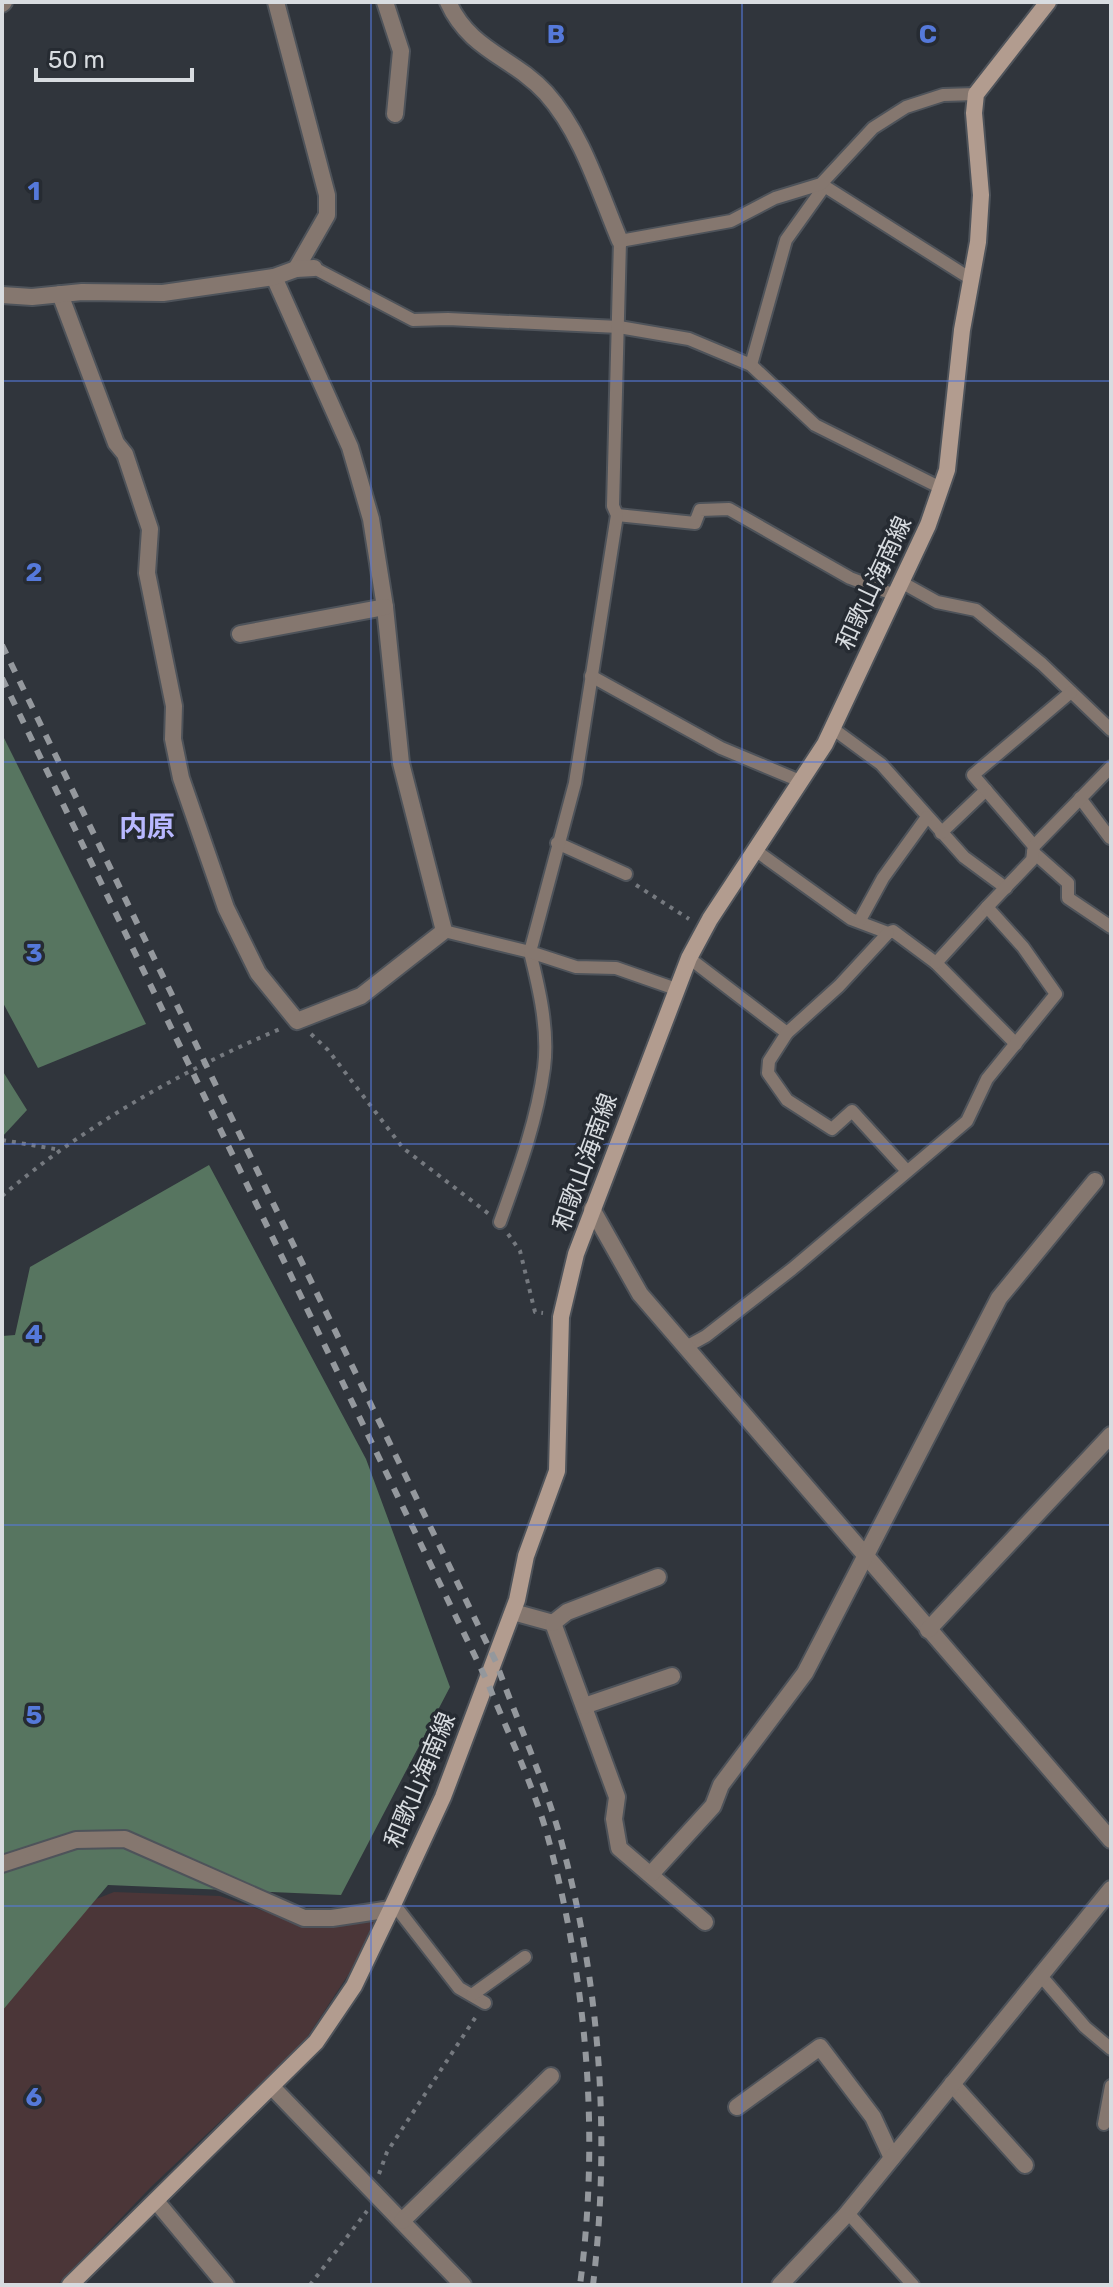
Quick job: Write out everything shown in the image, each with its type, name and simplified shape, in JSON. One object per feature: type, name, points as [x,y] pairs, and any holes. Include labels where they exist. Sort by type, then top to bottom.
[{"type":"main road","points":[[976,94],[1048,2]]},
{"type":"main road","name":"和歌山海南線","points":[[70,2285],[273,2088],[316,2042],[354,1986],[443,1797],[513,1612],[526,1556],[557,1471],[561,1317],[592,1209],[689,958],[832,728],[898,588],[947,470],[981,195],[974,113],[976,94]]},
{"type":"street","points":[[276,2],[327,195],[327,215],[296,269]]},
{"type":"street","points":[[385,2],[401,51],[395,114]]},
{"type":"street","points":[[448,2],[459,27],[543,90],[569,122],[620,241]]},
{"type":"street","points":[[2,295],[163,293],[314,268]]},
{"type":"street","points":[[60,294],[116,443],[125,454],[150,529],[147,573],[174,706],[173,739],[203,848],[226,908],[258,973],[297,1021],[361,996],[444,931],[401,763],[385,607],[371,519],[350,447],[274,277]]},
{"type":"street","points":[[240,634],[385,607]]},
{"type":"street","points":[[652,1873],[713,1806],[721,1785],[805,1673],[999,1298],[1095,1181]]},
{"type":"street","points":[[592,1209],[640,1294],[1111,1840]]},
{"type":"street","points":[[928,1630],[1111,1435]]},
{"type":"street","points":[[553,1623],[567,1612],[658,1577]]},
{"type":"street","points":[[513,1612],[553,1623]]},
{"type":"street","points":[[553,1623],[617,1797],[614,1819],[619,1848],[652,1873],[705,1922]]},
{"type":"street","points":[[584,1706],[672,1676]]},
{"type":"street","points":[[2,1864],[76,1840],[125,1839],[304,1918],[332,1918],[392,1906]]},
{"type":"street","points":[[781,2285],[848,2213],[1111,1889]]},
{"type":"street","points":[[737,2107],[820,2047],[873,2117],[892,2158]]},
{"type":"street","points":[[402,2221],[551,2076]]},
{"type":"street","points":[[952,2084],[1025,2165]]},
{"type":"street","points":[[273,2088],[463,2285]]},
{"type":"street","points":[[156,2201],[226,2285]]},
{"type":"lane","points":[[500,1222],[530,1139],[544,1067],[544,1024],[530,952],[575,783],[617,515],[613,506],[620,241],[731,221],[775,198],[821,184],[873,128],[906,107],[943,95],[976,94]]},
{"type":"lane","points":[[821,184],[971,279]]},
{"type":"lane","points":[[751,365],[786,240],[821,191],[821,184]]},
{"type":"lane","points":[[314,268],[413,320],[619,327],[689,339],[751,365],[815,425],[941,488]]},
{"type":"lane","points":[[617,515],[695,523],[700,510],[729,509],[850,578],[976,610],[1111,730]]},
{"type":"lane","points":[[591,676],[721,748],[800,781]]},
{"type":"lane","points":[[1071,692],[973,775],[1033,849],[1068,883],[1068,898],[1111,927]]},
{"type":"lane","points":[[832,728],[881,764],[964,857],[1006,888]]},
{"type":"lane","points":[[936,963],[1032,860],[1033,849],[1111,767]]},
{"type":"lane","points":[[941,833],[986,790]]},
{"type":"lane","points":[[1080,798],[1110,838]]},
{"type":"lane","points":[[860,920],[883,878],[927,817]]},
{"type":"lane","points":[[557,843],[626,874]]},
{"type":"lane","points":[[755,850],[839,911],[888,933]]},
{"type":"lane","points":[[686,1347],[706,1336],[792,1269],[967,1121],[987,1079],[1056,990],[987,907]]},
{"type":"lane","points":[[444,931],[576,967],[616,968],[676,989]]},
{"type":"lane","points":[[907,1171],[852,1111],[832,1129],[787,1100],[768,1073],[769,1061],[787,1033],[893,931],[936,963],[1016,1044]]},
{"type":"lane","points":[[689,958],[787,1033]]},
{"type":"lane","points":[[392,1906],[459,1988],[485,2003]]},
{"type":"lane","points":[[472,1995],[525,1957]]},
{"type":"lane","points":[[1041,1976],[1085,2027],[1111,2049]]},
{"type":"lane","points":[[1104,2124],[1111,2086]]},
{"type":"lane","points":[[848,2213],[913,2285]]},
{"type":"path","points":[[626,874],[629,881],[705,928]]},
{"type":"path","points":[[2,1196],[56,1150],[227,1051],[297,1021],[328,1050],[403,1148],[500,1222],[520,1251],[535,1312],[561,1317]]},
{"type":"path","points":[[2,1140],[56,1150]]},
{"type":"path","points":[[310,2285],[375,2194],[387,2152],[485,2003]]},
{"type":"shaded area","points":[[114,1892],[220,1896],[290,1920],[376,1919],[352,1969],[304,2042],[151,2187],[57,2285],[2,2285],[2,1973],[48,1918]]},
{"type":"green space","points":[[2,734],[146,1024],[38,1068],[2,1001]]},
{"type":"green space","points":[[2,1070],[27,1110],[2,1137]]},
{"type":"green space","points":[[209,1165],[366,1459],[450,1687],[341,1895],[108,1885],[2,2011],[2,1336],[15,1335],[30,1267]]},
{"type":"railway","points":[[2,645],[496,1662],[545,1790],[573,1888],[593,2001],[601,2115],[601,2172],[593,2285]]},
{"type":"railway","points":[[2,678],[487,1681],[534,1795],[561,1889],[572,1945],[586,2058],[589,2172],[580,2285]]},
{"type":"district","name":"内原","points":[[147,826]]}]
